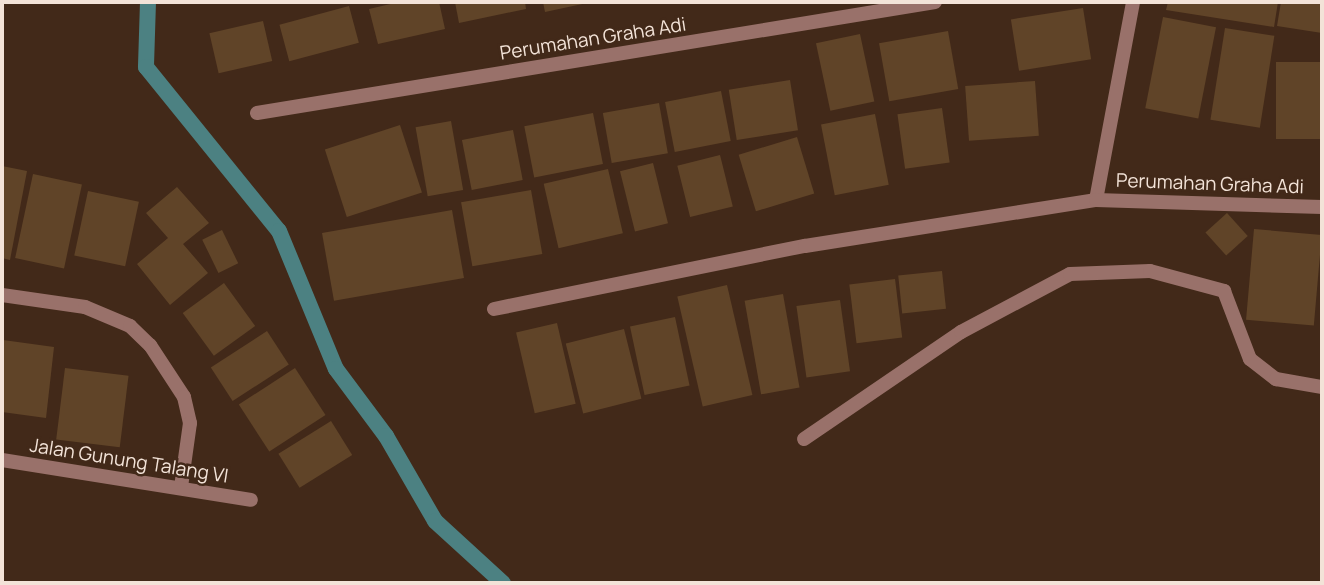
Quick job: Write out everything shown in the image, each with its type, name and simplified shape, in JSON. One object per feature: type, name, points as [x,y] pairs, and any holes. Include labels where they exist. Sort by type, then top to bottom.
[{"type":"street","name":"Perumahan Graha Adi","points":[[257,113],[935,2]]},
{"type":"street","name":"Perumahan Graha Adi","points":[[1096,200],[1133,2]]},
{"type":"street","name":"Perumahan Graha Adi","points":[[494,309],[805,246],[1096,200],[1322,206]]},
{"type":"street","points":[[804,439],[961,332],[1070,274],[1150,271],[1224,290],[1250,359],[1276,379],[1322,387]]},
{"type":"street","points":[[2,295],[85,307],[130,326],[150,345],[184,397],[190,423],[181,487]]},
{"type":"street","name":"Jalan Gunung Talang VI","points":[[2,460],[251,500]]},
{"type":"building","points":[[399,2],[439,2],[445,29],[378,44],[369,9]]},
{"type":"building","points":[[455,2],[525,2],[526,9],[459,23]]},
{"type":"building","points":[[543,2],[587,2],[587,3],[545,12]]},
{"type":"building","points":[[1168,2],[1278,2],[1274,27],[1166,10]]},
{"type":"building","points":[[1281,2],[1322,2],[1322,33],[1277,26]]},
{"type":"building","points":[[349,6],[359,43],[289,61],[279,25]]},
{"type":"building","points":[[1083,8],[1091,59],[1019,71],[1011,19]]},
{"type":"building","points":[[1163,17],[1216,27],[1198,119],[1145,108]]},
{"type":"building","points":[[263,21],[272,61],[219,73],[209,33]]},
{"type":"building","points":[[1225,28],[1274,36],[1260,128],[1210,120]]},
{"type":"building","points":[[948,31],[958,89],[889,101],[879,43]]},
{"type":"building","points":[[860,34],[874,101],[830,111],[816,43]]},
{"type":"building","points":[[1276,62],[1322,62],[1322,139],[1276,139]]},
{"type":"building","points":[[790,80],[798,130],[737,140],[729,90]]},
{"type":"building","points":[[1035,81],[1039,136],[969,141],[965,86]]},
{"type":"building","points":[[721,91],[731,141],[675,152],[665,102]]},
{"type":"building","points":[[659,103],[668,153],[612,163],[603,113]]},
{"type":"building","points":[[942,108],[950,162],[905,169],[897,114]]},
{"type":"building","points":[[593,113],[603,164],[534,177],[524,126]]},
{"type":"building","points":[[875,114],[889,185],[835,195],[821,124]]},
{"type":"building","points":[[451,121],[463,190],[428,196],[416,127]]},
{"type":"building","points":[[400,125],[422,193],[347,217],[325,149]]},
{"type":"building","points":[[513,130],[523,180],[472,190],[462,140]]},
{"type":"building","points":[[797,137],[814,193],[756,211],[739,155]]},
{"type":"building","points":[[720,155],[733,206],[690,217],[677,166]]},
{"type":"building","points":[[653,163],[668,223],[635,231],[620,171]]},
{"type":"building","points":[[2,166],[27,171],[10,260],[2,258]]},
{"type":"building","points":[[608,169],[623,233],[559,248],[544,184]]},
{"type":"building","points":[[33,174],[82,184],[64,269],[15,258]]},
{"type":"building","points":[[177,187],[209,223],[183,244],[208,273],[170,305],[137,264],[168,238],[146,213]]},
{"type":"building","points":[[531,190],[542,254],[472,266],[461,202]]},
{"type":"building","points":[[88,191],[139,202],[125,266],[74,256]]},
{"type":"building","points":[[452,210],[464,278],[334,301],[322,233]]},
{"type":"building","points":[[1227,213],[1248,236],[1226,255],[1205,232]]},
{"type":"building","points":[[1254,229],[1322,235],[1314,326],[1246,320]]},
{"type":"building","points":[[222,230],[238,263],[218,273],[202,240]]},
{"type":"building","points":[[942,271],[946,309],[902,313],[898,276]]},
{"type":"building","points":[[895,279],[902,338],[857,343],[849,285]]},
{"type":"building","points":[[224,283],[255,326],[214,356],[183,313]]},
{"type":"building","points":[[727,285],[752,395],[703,407],[677,296]]},
{"type":"building","points":[[783,294],[799,388],[761,394],[745,301]]},
{"type":"building","points":[[840,300],[850,371],[806,377],[796,306]]},
{"type":"building","points":[[675,317],[690,385],[645,395],[630,327]]},
{"type":"building","points":[[557,323],[576,404],[535,413],[516,332]]},
{"type":"building","points":[[624,329],[641,399],[583,413],[566,344]]},
{"type":"building","points":[[267,331],[289,365],[233,401],[211,367]]},
{"type":"building","points":[[3,340],[54,347],[46,418],[2,412]]},
{"type":"building","points":[[65,368],[129,376],[120,447],[56,439]]},
{"type":"building","points":[[295,368],[325,415],[269,451],[239,404]]},
{"type":"building","points":[[331,421],[352,455],[300,488],[278,454]]},
{"type":"waterway","points":[[148,2],[146,67],[279,231],[336,369],[386,436],[435,521],[503,583]]}]
